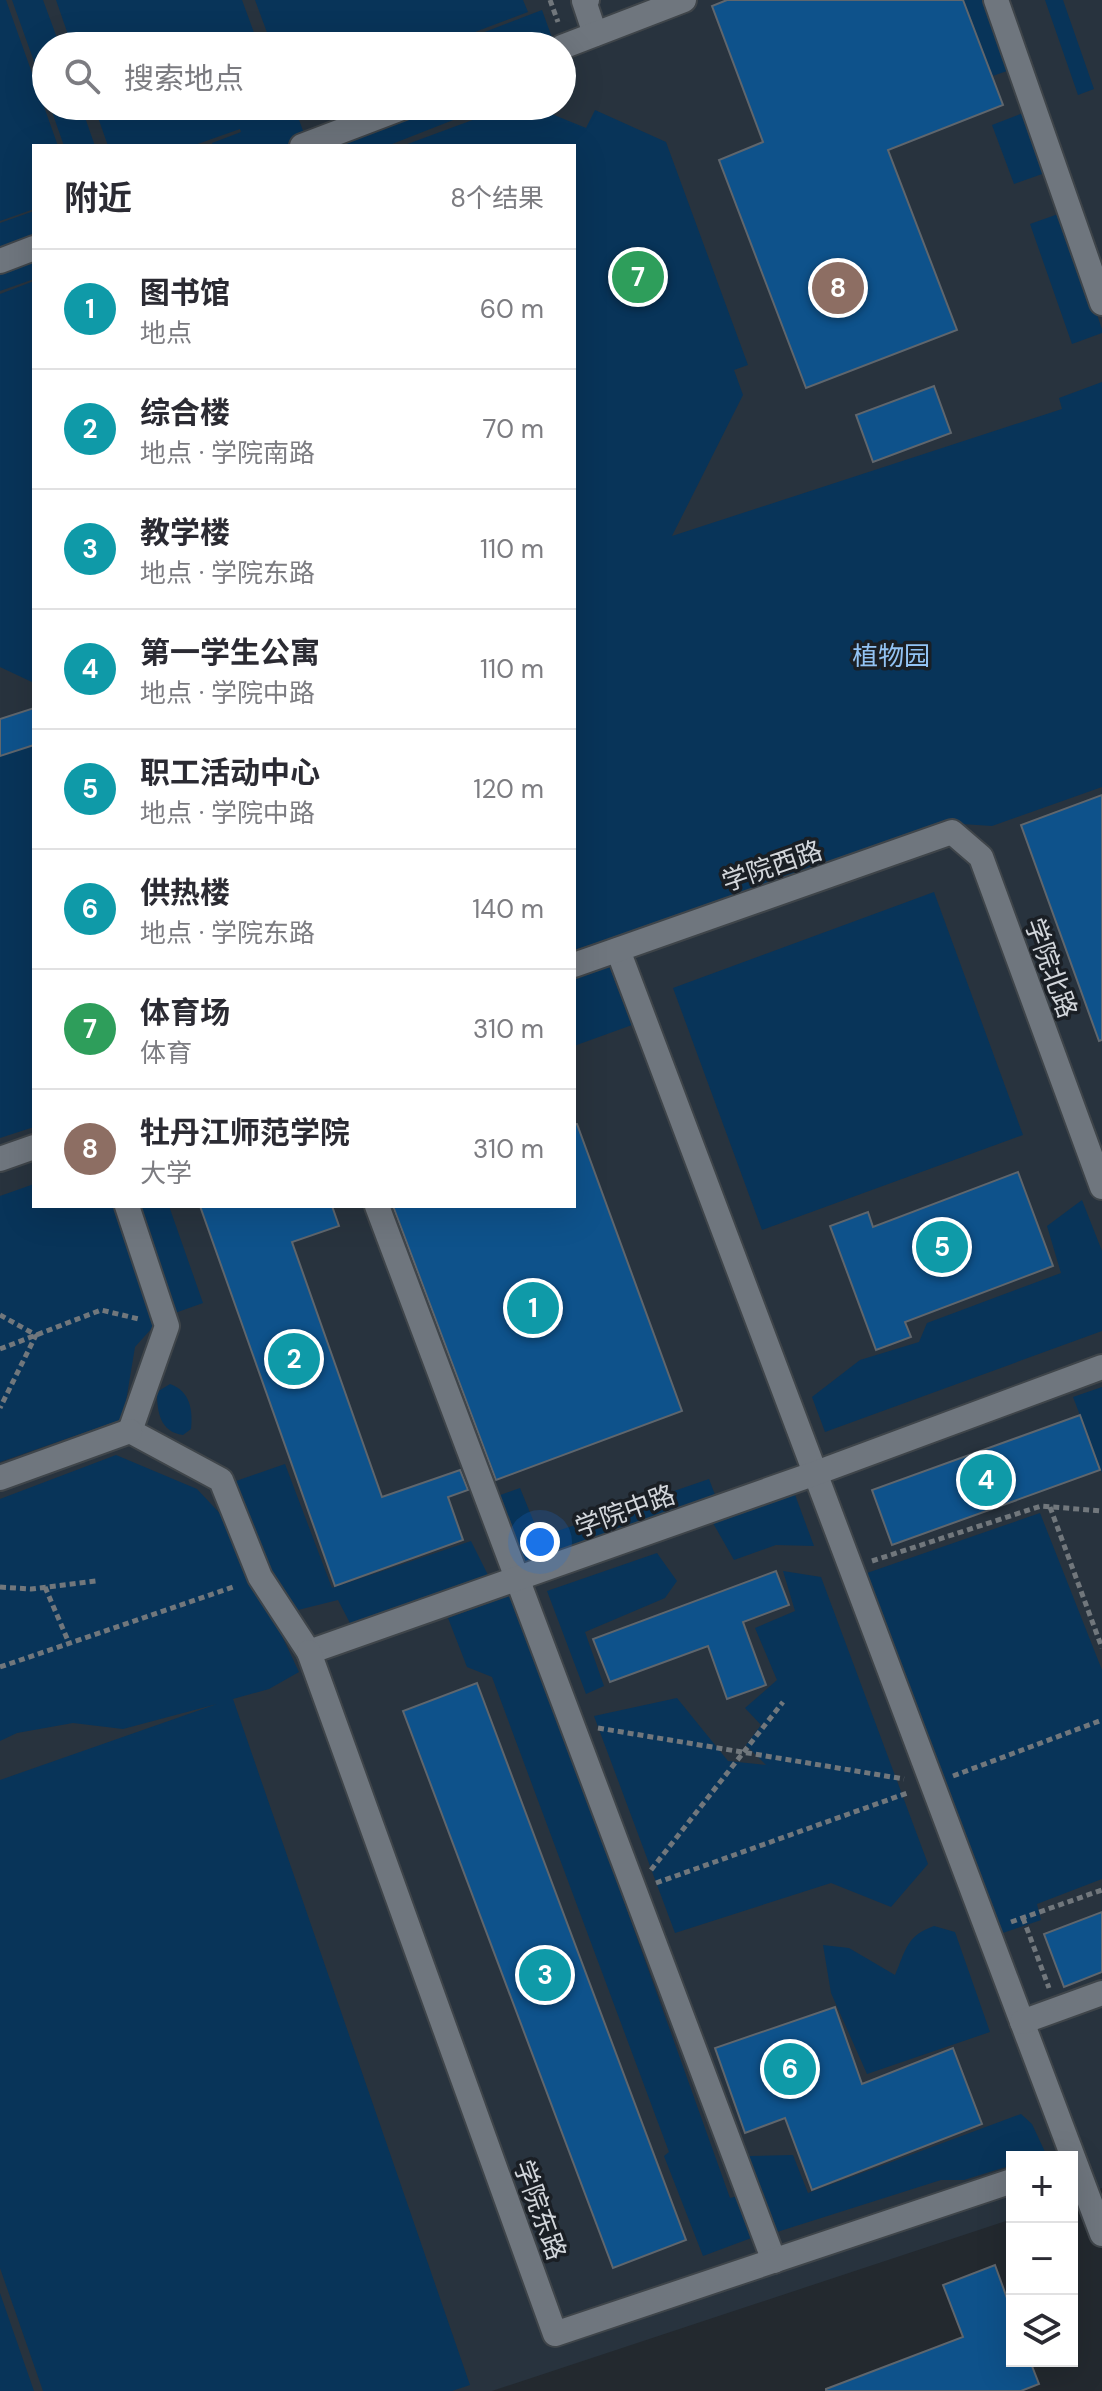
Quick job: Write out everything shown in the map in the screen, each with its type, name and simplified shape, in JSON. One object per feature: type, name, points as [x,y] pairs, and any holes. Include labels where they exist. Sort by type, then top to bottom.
[{"type":"street","points":[[587,0],[584,1],[595,34]]},
{"type":"street","points":[[576,41],[684,0]]},
{"type":"street","points":[[996,0],[1102,303]]},
{"type":"street","points":[[307,144],[370,120]]},
{"type":"street","points":[[0,261],[32,249]]},
{"type":"street","name":"学院西路","points":[[576,964],[952,832],[981,857]]},
{"type":"street","name":"学院北路","points":[[981,857],[1102,1187]]},
{"type":"street","points":[[618,950],[1069,2151]]},
{"type":"street","points":[[0,1159],[32,1148]]},
{"type":"street","points":[[128,1208],[167,1326],[130,1431]]},
{"type":"street","points":[[378,1208],[774,2261]]},
{"type":"street","name":"学院中路","points":[[309,1652],[816,1473],[1102,1367]]},
{"type":"street","points":[[0,1478],[130,1431],[221,1480],[260,1577],[309,1652]]},
{"type":"street","name":"学院东路","points":[[309,1652],[555,2334],[1006,2183]]},
{"type":"street","points":[[1022,2022],[1102,1993]]},
{"type":"street","points":[[1078,2174],[1102,2234]]},
{"type":"path","points":[[0,1349],[101,1310],[167,1326]]},
{"type":"path","points":[[0,1315],[36,1335]]},
{"type":"path","points":[[0,1408],[36,1335]]},
{"type":"path","points":[[851,1568],[1041,1506],[1102,1511]]},
{"type":"path","points":[[1050,1507],[1102,1648]]},
{"type":"path","points":[[0,1667],[260,1577]]},
{"type":"path","points":[[0,1587],[45,1587],[96,1581]]},
{"type":"path","points":[[45,1587],[69,1643]]},
{"type":"path","points":[[636,1890],[783,1702]]},
{"type":"path","points":[[636,1890],[1102,1720]]},
{"type":"path","points":[[573,1723],[932,1784]]},
{"type":"path","points":[[987,1931],[1102,1890]]},
{"type":"path","points":[[1023,1918],[1057,2010]]},
{"type":"shaded area","points":[[0,0],[1102,0],[1102,431],[576,585],[576,144],[32,144],[32,758],[0,767]]},
{"type":"shaded area","points":[[1102,440],[1102,2188],[1078,2197],[1078,2151],[1006,2151],[1006,2221],[492,2391],[0,2391],[0,778],[32,768],[32,1208],[576,1208],[576,601]]},
{"type":"green space","points":[[0,0],[6,0],[32,73],[32,120],[49,120],[57,144],[32,144],[32,210],[0,221]]},
{"type":"green space","points":[[12,0],[43,0],[55,32],[32,32],[32,56]]},
{"type":"green space","points":[[56,0],[242,0],[254,32],[67,32]]},
{"type":"green space","points":[[255,0],[523,0],[528,12],[475,32],[267,32]]},
{"type":"green space","points":[[949,0],[982,0],[1007,71],[978,81]]},
{"type":"green space","points":[[1045,0],[1063,0],[1094,89],[1078,95]]},
{"type":"green space","points":[[542,10],[550,32],[485,32]]},
{"type":"green space","name":"植物园","points":[[595,110],[666,142],[748,365],[734,370],[743,395],[672,536],[1062,409],[1059,398],[1102,382],[1102,787],[992,826],[962,824],[576,949],[576,144],[407,144],[473,120],[566,120],[586,128]]},
{"type":"green space","points":[[1023,113],[1045,173],[1014,184],[992,125]]},
{"type":"green space","points":[[55,120],[86,120],[94,144],[63,144]]},
{"type":"green space","points":[[99,120],[299,120],[306,139],[292,144],[212,144],[241,132],[240,129],[198,144],[107,144]]},
{"type":"green space","points":[[342,120],[453,120],[392,144],[320,144],[347,133]]},
{"type":"green space","points":[[32,212],[32,280],[0,291],[0,223]]},
{"type":"green space","points":[[1061,213],[1102,329],[1102,333],[1072,344],[1030,224]]},
{"type":"green space","points":[[32,282],[32,682],[0,667],[0,294]]},
{"type":"green space","points":[[32,745],[32,1128],[0,1138],[0,755]]},
{"type":"green space","points":[[934,892],[1023,1135],[762,1230],[673,988]]},
{"type":"green space","points":[[608,963],[632,1025],[576,1045],[576,975]]},
{"type":"green space","points":[[32,1185],[32,1208],[170,1208],[203,1303],[161,1318],[135,1347],[123,1419],[0,1462],[0,1196]]},
{"type":"green space","points":[[1082,1200],[1102,1251],[1102,1331],[825,1432],[812,1397],[860,1360],[919,1342],[927,1323],[1061,1273],[1047,1226]]},
{"type":"green space","points":[[170,1384],[182,1391],[191,1408],[191,1429],[183,1435],[169,1430],[159,1414],[157,1392]]},
{"type":"green space","points":[[1102,1387],[1102,1473],[1073,1397]]},
{"type":"green space","points":[[116,1455],[197,1489],[228,1522],[299,1672],[269,1689],[233,1699],[470,2385],[452,2391],[43,2391],[0,2268],[0,1780],[217,1704],[123,1729],[73,1723],[17,1733],[0,1741],[0,1499]]},
{"type":"green space","points":[[285,1464],[332,1588],[471,1541],[490,1579],[352,1627],[338,1600],[294,1611],[267,1572],[236,1481]]},
{"type":"green space","points":[[709,1479],[717,1500],[509,1573],[481,1502],[520,1488],[540,1537]]},
{"type":"green space","points":[[794,1492],[814,1546],[776,1545],[734,1560],[713,1523]]},
{"type":"green space","points":[[1040,1513],[1102,1670],[1102,1879],[1037,1904],[1041,1920],[997,1935],[867,1573]]},
{"type":"green space","points":[[657,1553],[677,1581],[665,1598],[585,1632],[604,1686],[586,1694],[547,1591]]},
{"type":"green space","points":[[783,1571],[821,1577],[928,1864],[891,1907],[831,1883],[675,1933],[594,1716],[677,1698],[728,1761],[766,1765],[746,1745],[761,1725],[745,1708],[777,1680],[755,1628],[795,1611]]},
{"type":"green space","points":[[514,1594],[730,2198],[739,2196],[754,2237],[703,2256],[664,2156],[669,2152],[492,1677],[467,1667],[448,1618]]},
{"type":"green space","points":[[934,1926],[955,1932],[990,2032],[867,2074],[831,1993],[823,1945],[849,1948],[895,1975],[912,1939]]},
{"type":"green space","points":[[1021,2114],[1032,2124],[1045,2151],[1006,2151],[1006,2167],[964,2180],[941,2180],[777,2232],[749,2156],[793,2155],[808,2193]]},
{"type":"green space","points":[[0,2293],[34,2391],[0,2391]]},
{"type":"building","points":[[727,0],[963,0],[1003,105],[888,150],[957,330],[806,388],[719,160],[763,142],[712,6]]},
{"type":"building","points":[[934,386],[951,433],[873,462],[856,415]]},
{"type":"building","points":[[32,709],[32,746],[0,756],[0,719]]},
{"type":"building","points":[[1102,795],[1102,1040],[1099,1041],[1021,825]]},
{"type":"building","points":[[577,1124],[682,1411],[496,1480],[394,1208],[576,1208]]},
{"type":"building","points":[[1018,1172],[1053,1266],[905,1322],[911,1337],[876,1350],[830,1226],[868,1212],[873,1227]]},
{"type":"building","points":[[201,1208],[333,1208],[339,1226],[292,1242],[382,1497],[460,1470],[468,1490],[448,1497],[463,1540],[335,1586]]},
{"type":"building","points":[[1080,1415],[1100,1470],[892,1545],[872,1490]]},
{"type":"building","points":[[776,1571],[789,1605],[743,1622],[766,1685],[727,1699],[708,1646],[610,1682],[593,1639]]},
{"type":"building","points":[[477,1683],[686,2240],[613,2268],[403,1711]]},
{"type":"building","points":[[1102,1912],[1102,1972],[1064,1987],[1044,1934]]},
{"type":"building","points":[[835,2007],[862,2084],[953,2048],[982,2124],[812,2190],[785,2118],[745,2133],[715,2048]]},
{"type":"building","points":[[995,2265],[1006,2295],[1006,2367],[1032,2367],[1039,2384],[1021,2391],[826,2391],[963,2337],[943,2285]]},
{"type":"place","name":"体育场","points":[[638,277]]},
{"type":"place","name":"牡丹江师范学院","points":[[838,288]]},
{"type":"place","name":"职工活动中心","points":[[942,1247]]},
{"type":"place","name":"图书馆","points":[[533,1308]]},
{"type":"place","name":"综合楼","points":[[294,1359]]},
{"type":"place","name":"第一学生公寓","points":[[986,1480]]},
{"type":"place","name":"教学楼","points":[[545,1975]]},
{"type":"place","name":"供热楼","points":[[790,2069]]}]
